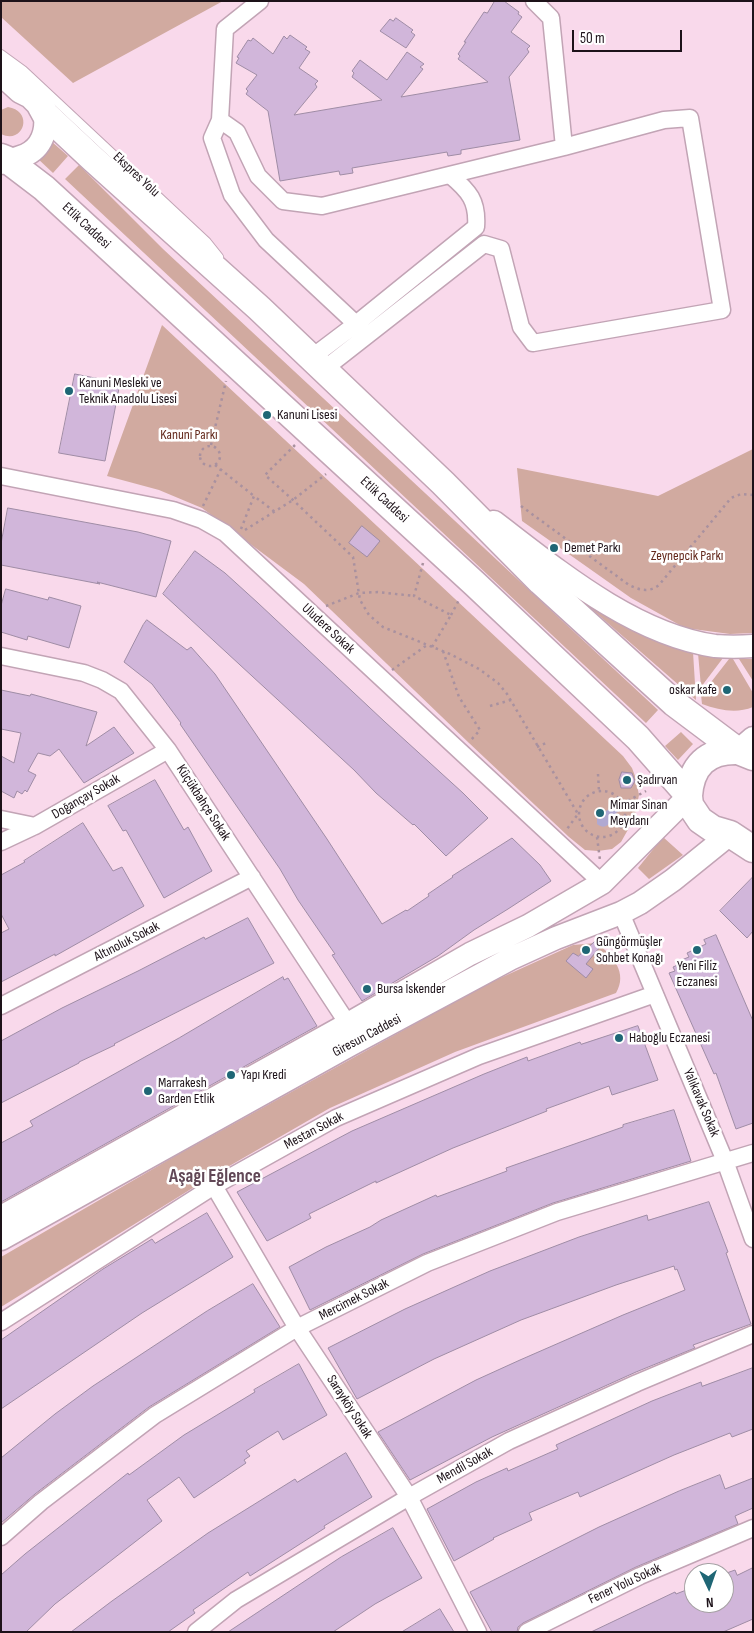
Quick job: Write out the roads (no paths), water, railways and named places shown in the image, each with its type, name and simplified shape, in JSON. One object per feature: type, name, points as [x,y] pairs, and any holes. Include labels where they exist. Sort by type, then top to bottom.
[{"type":"main road","points":[[1,72],[11,90],[31,95],[40,103],[46,125],[44,136],[38,146],[29,154],[3,160]]},
{"type":"main road","points":[[44,114],[259,308],[443,483],[540,582],[674,703],[748,749]]},
{"type":"main road","name":"Etlik Caddesi","points":[[3,160],[44,188],[475,584],[638,738],[689,796],[690,805],[700,820],[713,830],[741,830],[753,849]]},
{"type":"main road","points":[[443,483],[579,585],[640,621],[670,634],[713,645],[753,646]]},
{"type":"main road","points":[[689,796],[693,773],[705,759],[717,753],[748,749]]},
{"type":"main road","name":"Giresun Caddesi","points":[[1,1217],[470,954],[528,926],[602,875],[689,796]]},
{"type":"main road","name":"Giresun Caddesi","points":[[1,1239],[350,1045],[510,960],[556,938],[621,913],[640,903],[741,830]]},
{"type":"street","points":[[260,1],[225,29],[220,120],[212,138],[232,195],[266,240],[356,324]]},
{"type":"street","points":[[534,1],[551,18],[564,147]]},
{"type":"street","points":[[220,120],[237,132],[258,176],[283,201],[322,206],[564,147],[664,120],[690,118],[722,310],[533,343],[521,327],[501,249],[484,244],[317,364]]},
{"type":"street","points":[[317,364],[356,324],[476,227],[477,213],[467,190],[450,175]]},
{"type":"street","name":"Uludere Sokak","points":[[1,476],[173,510],[202,520],[225,533],[602,875]]},
{"type":"street","name":"Küçükbahçe Sokak","points":[[1,656],[84,673],[102,680],[121,691],[168,750],[348,1024]]},
{"type":"street","name":"Doğançay Sokak","points":[[1,842],[34,826],[168,750]]},
{"type":"street","points":[[1,820],[34,826]]},
{"type":"street","name":"Altınoluk Sokak","points":[[1,1006],[252,877]]},
{"type":"street","name":"Yalıkavak Sokak","points":[[621,913],[725,1161],[753,1239]]},
{"type":"street","name":"Mestan Sokak","points":[[1,1322],[214,1186],[336,1118],[479,1056],[654,994]]},
{"type":"street","name":"Mercimek Sokak","points":[[1,1537],[41,1502],[155,1416],[297,1328],[427,1263],[557,1212],[753,1153]]},
{"type":"street","name":"Sarayköy Sokak","points":[[214,1186],[297,1328],[409,1497],[478,1632]]},
{"type":"street","name":"Mendil Sokak","points":[[196,1632],[236,1600],[409,1497],[509,1441],[637,1383],[753,1334]]},
{"type":"street","name":"Fener Yolu Sokak","points":[[527,1632],[640,1576],[753,1528]]},
{"type":"lane","name":"Ekspres Yolu","points":[[1,54],[24,70],[207,242],[224,264]]},
{"type":"lane","points":[[230,271],[259,308]]},
{"type":"place","name":"Kanuni Mesleki ve Teknik Anadolu Lisesi","points":[[69,391]]},
{"type":"place","name":"Kanuni Lisesi","points":[[267,415]]},
{"type":"place","name":"Demet Parkı","points":[[554,548]]},
{"type":"place","name":"oskar kafe","points":[[727,690]]},
{"type":"place","name":"Şadırvan","points":[[627,780]]},
{"type":"place","name":"Mimar Sinan Meydanı","points":[[600,813]]},
{"type":"place","name":"Güngörmüşler Sohbet Konağı","points":[[586,950]]},
{"type":"place","name":"Yeni Filiz Eczanesi","points":[[697,950]]},
{"type":"place","name":"Bursa İskender","points":[[367,989]]},
{"type":"place","name":"Haboğlu Eczanesi","points":[[619,1038]]},
{"type":"place","name":"Yapı Kredi","points":[[231,1075]]},
{"type":"place","name":"Marrakesh Garden Etlik","points":[[148,1091]]},
{"type":"district","name":"Aşağı Eğlence","points":[[215,1177]]},
{"type":"park label","name":"Kanuni Parkı","points":[[189,435]]},
{"type":"park label","name":"Zeynepcik Parkı","points":[[687,556]]}]
